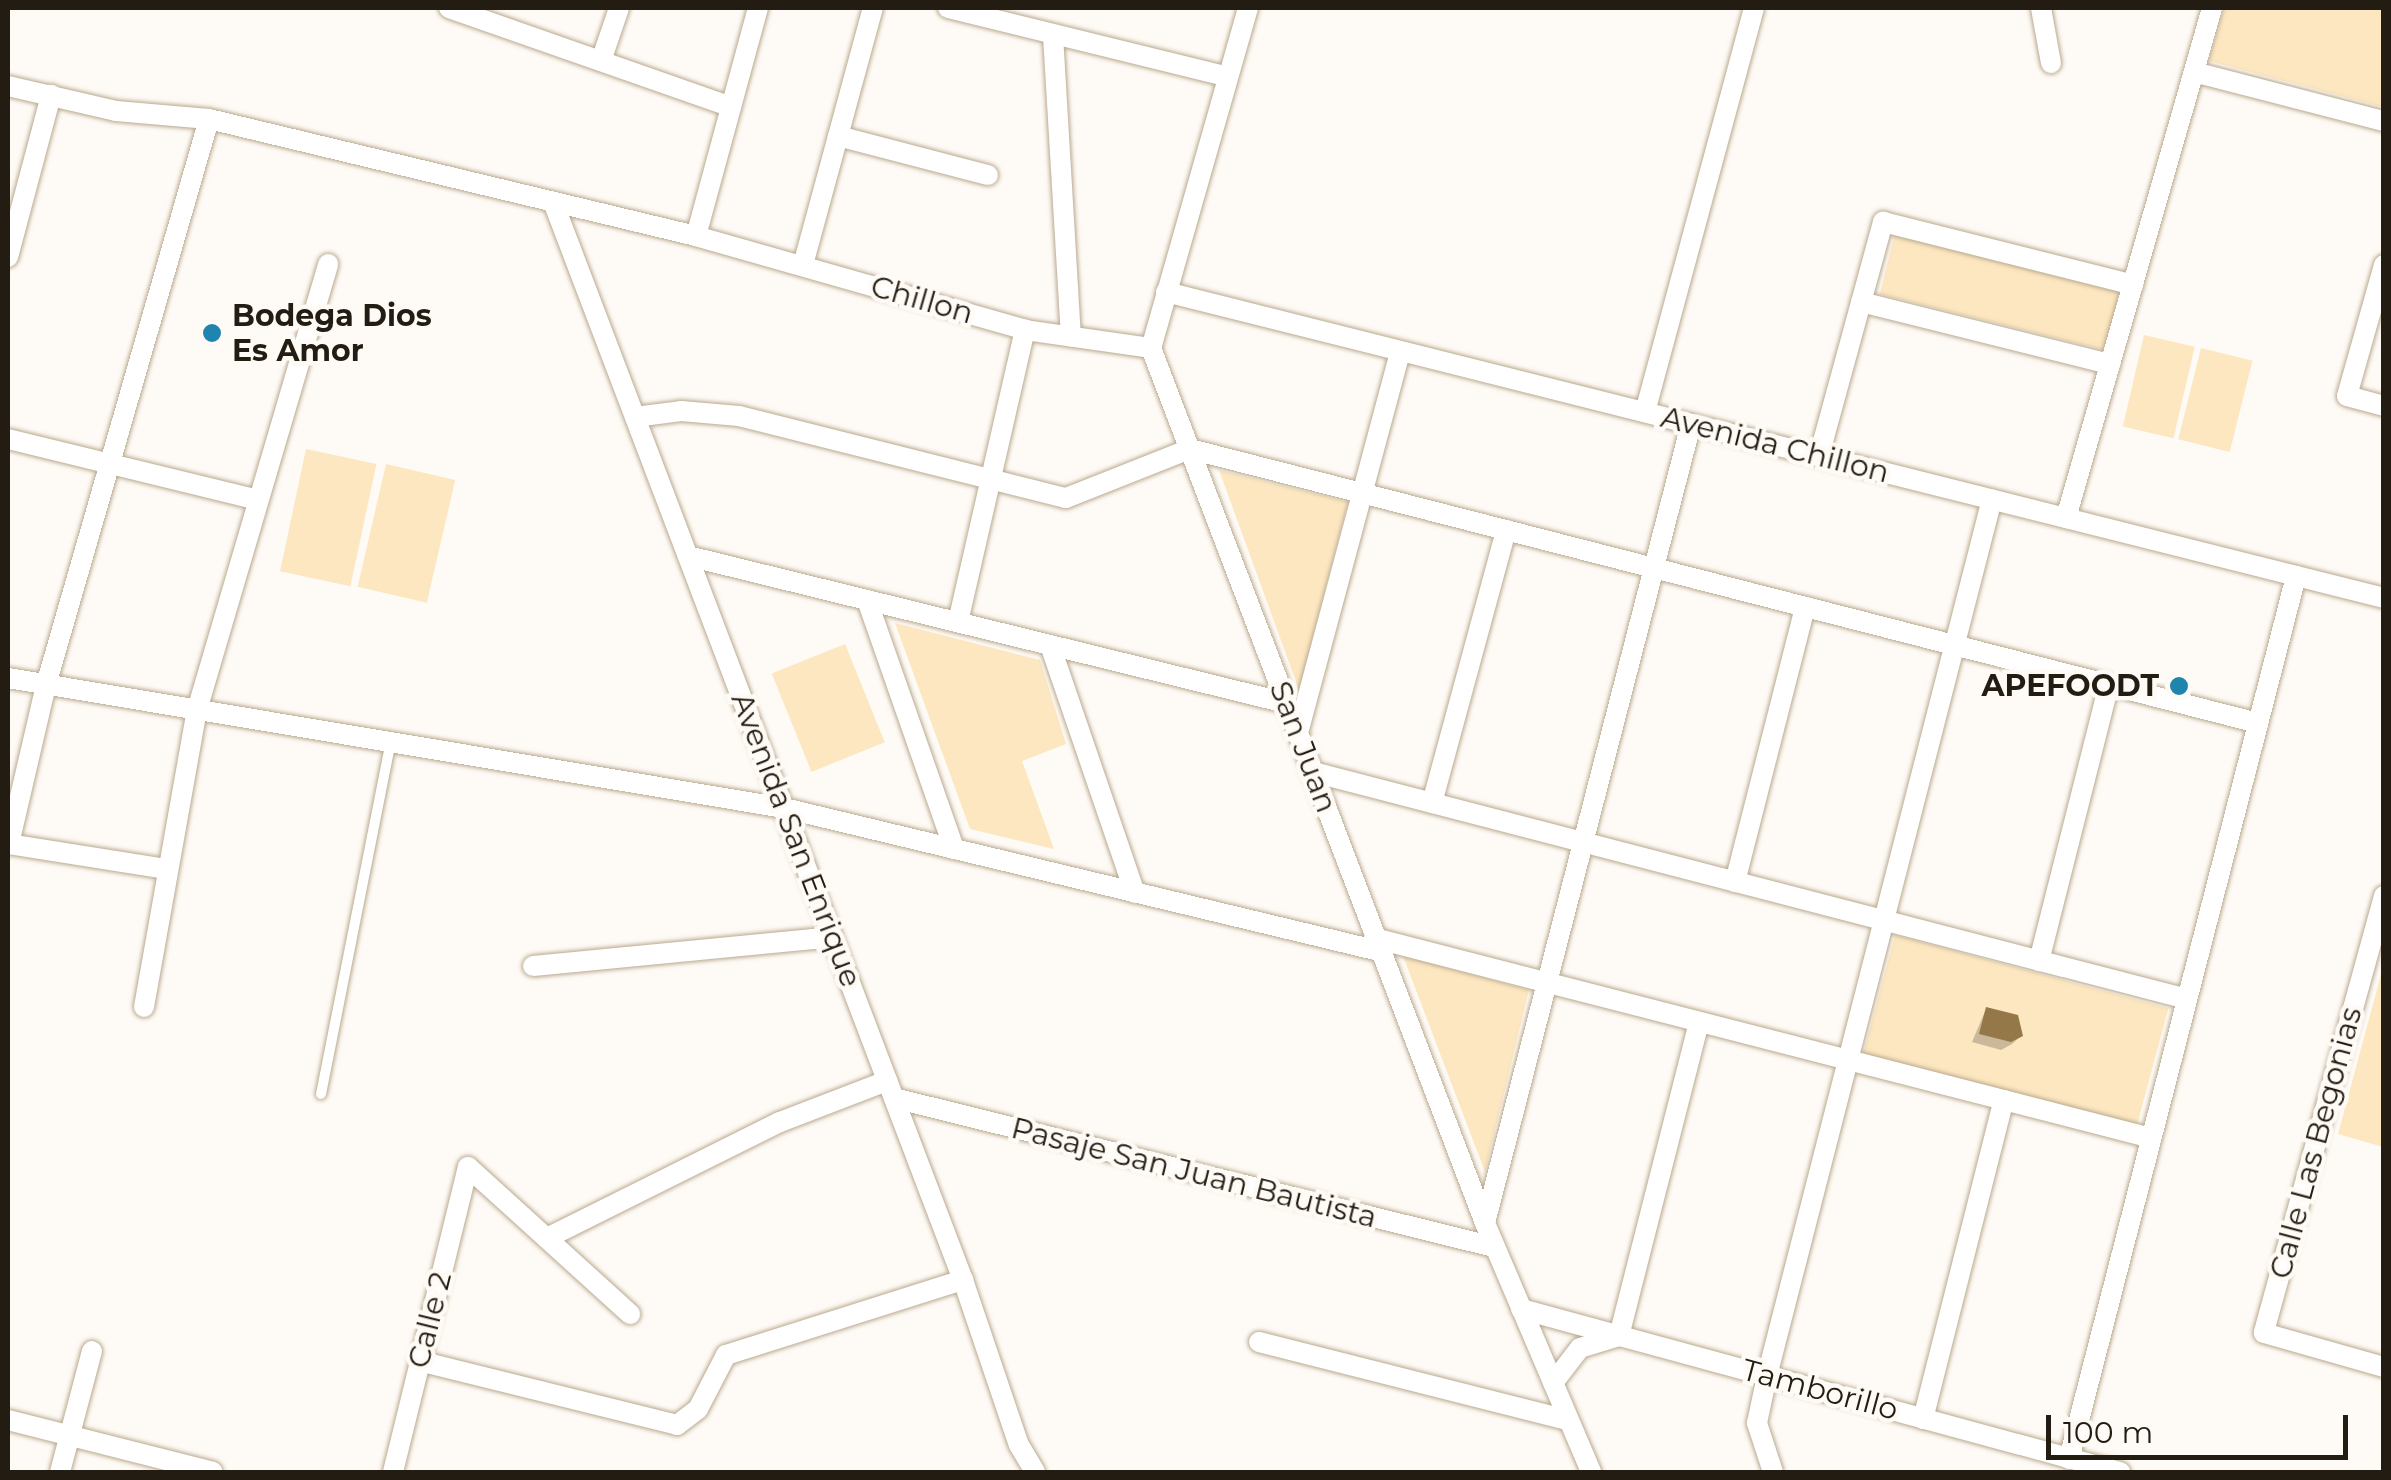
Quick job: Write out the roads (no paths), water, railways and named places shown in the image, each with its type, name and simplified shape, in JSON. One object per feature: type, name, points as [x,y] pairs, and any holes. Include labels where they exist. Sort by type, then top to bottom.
[{"type":"street","points":[[449,8],[499,16],[601,61],[731,107]]},
{"type":"street","points":[[601,61],[619,8]]},
{"type":"street","points":[[696,236],[758,8]]},
{"type":"street","points":[[803,265],[873,8]]},
{"type":"street","points":[[948,8],[1225,76]]},
{"type":"street","points":[[1151,348],[1225,76],[1248,8]]},
{"type":"street","points":[[1645,412],[1754,8]]},
{"type":"street","points":[[2041,8],[2051,63]]},
{"type":"street","points":[[2066,518],[2212,8]]},
{"type":"street","points":[[1053,35],[1071,336]]},
{"type":"street","points":[[2194,72],[2384,121]]},
{"type":"street","name":"Chillon","points":[[8,86],[116,111],[209,119],[555,207],[696,236],[1026,330],[1151,348]]},
{"type":"street","points":[[8,257],[51,96]]},
{"type":"street","points":[[165,869],[8,844],[46,686],[209,119]]},
{"type":"street","points":[[838,136],[988,175]]},
{"type":"street","name":"Avenida San Enrique","points":[[555,207],[964,1280],[1018,1445],[1034,1472]]},
{"type":"street","points":[[1819,456],[1883,222],[2133,285]]},
{"type":"street","points":[[144,1007],[165,869],[197,710],[254,499],[328,264]]},
{"type":"street","points":[[2384,265],[2347,396],[2384,406]]},
{"type":"street","name":"Avenida Chillon","points":[[1166,292],[2384,598]]},
{"type":"street","points":[[1861,302],[2110,364]]},
{"type":"street","points":[[958,622],[987,480],[1026,330]]},
{"type":"street","name":"San Juan","points":[[1151,348],[1494,1247],[1591,1472]]},
{"type":"street","points":[[1298,734],[1400,351]]},
{"type":"street","points":[[635,417],[680,411],[739,416],[987,480],[1075,497],[1190,449],[2258,724]]},
{"type":"street","points":[[1485,1223],[1691,424]]},
{"type":"street","points":[[8,439],[254,499]]},
{"type":"street","points":[[1773,1472],[1757,1423],[1767,1376],[1992,500]]},
{"type":"street","points":[[1432,803],[1506,530]]},
{"type":"street","points":[[688,556],[1286,702]]},
{"type":"street","points":[[2069,1458],[2296,576]]},
{"type":"street","points":[[867,600],[954,849]]},
{"type":"street","points":[[1735,882],[1805,607]]},
{"type":"street","points":[[1050,645],[1135,892]]},
{"type":"street","points":[[8,678],[784,808],[1135,892],[1547,983],[2152,1138]]},
{"type":"street","points":[[2039,961],[2109,685]]},
{"type":"street","points":[[1313,772],[2187,1000]]},
{"type":"street","name":"Calle Las Begonias","points":[[2384,896],[2264,1333],[2384,1367]]},
{"type":"street","points":[[533,966],[832,937]]},
{"type":"street","points":[[1553,1383],[1580,1348],[1619,1336],[1699,1022]]},
{"type":"street","points":[[630,1314],[547,1238],[780,1122],[891,1090]]},
{"type":"street","name":"Pasaje San Juan Bautista","points":[[891,1090],[1494,1247]]},
{"type":"street","points":[[1923,1418],[2004,1100]]},
{"type":"street","name":"Calle 2","points":[[393,1472],[468,1167],[547,1238]]},
{"type":"street","points":[[419,1361],[677,1425],[698,1410],[726,1355],[964,1280]]},
{"type":"street","name":"Tamborillo","points":[[1521,1309],[2120,1472]]},
{"type":"street","points":[[1259,1342],[1568,1420]]},
{"type":"street","points":[[60,1472],[92,1351]]},
{"type":"street","points":[[8,1420],[214,1472]]},
{"type":"lane","points":[[320,1094],[391,742]]},
{"type":"place","name":"Bodega Dios Es Amor","points":[[212,333]]},
{"type":"place","name":"APEFOODT","points":[[2179,686]]}]
